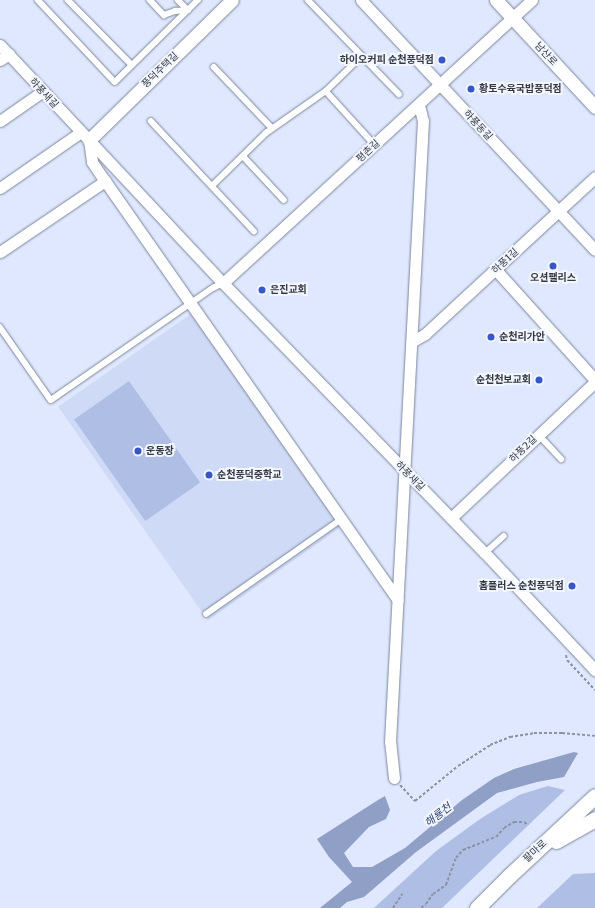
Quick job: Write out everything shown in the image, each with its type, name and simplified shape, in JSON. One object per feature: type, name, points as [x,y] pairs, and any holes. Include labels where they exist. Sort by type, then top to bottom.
[{"type":"main road","name":"팔마로","points":[[477,908],[524,861],[595,796]]},
{"type":"main road","points":[[524,861],[595,818]]},
{"type":"street","name":"풍덕주택길","points":[[85,136],[232,0]]},
{"type":"street","name":"하풍동길","points":[[361,0],[595,250]]},
{"type":"street","name":"남산로","points":[[496,0],[595,107]]},
{"type":"street","name":"평촌길","points":[[223,283],[532,0]]},
{"type":"street","name":"하풍새길","points":[[0,45],[4,57],[43,91],[223,283],[485,553],[595,670]]},
{"type":"street","points":[[0,121],[43,91]]},
{"type":"street","points":[[394,778],[390,742],[413,341],[423,121],[419,105]]},
{"type":"street","points":[[0,188],[85,136],[92,162],[340,520],[398,600]]},
{"type":"street","name":"하풍1길","points":[[413,341],[425,334],[595,177]]},
{"type":"street","points":[[0,252],[105,181]]},
{"type":"street","points":[[496,270],[595,381]]},
{"type":"street","name":"하풍2길","points":[[451,518],[595,381]]},
{"type":"lane","points":[[38,0],[115,82],[198,0]]},
{"type":"lane","points":[[68,0],[132,65]]},
{"type":"lane","points":[[150,0],[164,15],[175,11],[188,10]]},
{"type":"lane","points":[[178,0],[188,10]]},
{"type":"lane","points":[[308,0],[399,94]]},
{"type":"lane","points":[[212,186],[272,128],[326,91],[362,56]]},
{"type":"lane","points":[[214,67],[272,128]]},
{"type":"lane","points":[[326,91],[375,145]]},
{"type":"lane","points":[[150,121],[254,231]]},
{"type":"lane","points":[[243,156],[284,200]]},
{"type":"lane","points":[[0,327],[51,400],[223,283]]},
{"type":"lane","points":[[538,435],[561,459]]},
{"type":"lane","points":[[206,614],[340,520]]},
{"type":"lane","points":[[485,553],[504,536]]},
{"type":"path","points":[[394,778],[415,801],[458,766],[490,745],[510,738],[534,733],[562,733],[595,736]]},
{"type":"path","points":[[422,908],[433,894],[446,885],[456,858],[463,850],[496,837],[504,828],[514,822],[524,822],[528,825]]},
{"type":"path","points":[[394,908],[402,894]]},
{"type":"shaded area","name":"순천풍덕중학교","points":[[195,311],[345,525],[208,621],[58,407]]},
{"type":"shaded area","name":"운동장","points":[[129,381],[200,483],[145,521],[74,419]]},
{"type":"shaded area","points":[[574,752],[578,753],[564,777],[537,782],[497,793],[416,852],[364,897],[347,902],[340,908],[320,908],[352,882],[329,857],[317,839],[378,800],[385,796],[390,810],[386,819],[369,827],[344,853],[353,867],[372,867],[405,848],[462,800],[494,778],[514,769]]},
{"type":"shaded area","points":[[548,786],[565,790],[442,908],[374,908],[436,851],[480,819],[519,795]]},
{"type":"shaded area","points":[[595,873],[595,908],[537,908],[573,874]]},
{"type":"place","name":"하이오커피 순천풍덕점","points":[[442,60]]},
{"type":"place","name":"황토수육국밥풍덕점","points":[[471,89]]},
{"type":"place","name":"오션팰리스","points":[[553,266]]},
{"type":"place","name":"은진교회","points":[[262,290]]},
{"type":"place","name":"순천리가안","points":[[491,337]]},
{"type":"place","name":"순천천보교회","points":[[539,380]]},
{"type":"place","name":"운동장","points":[[138,451]]},
{"type":"place","name":"순천풍덕중학교","points":[[209,475]]},
{"type":"place","name":"홈플러스 순천풍덕점","points":[[572,586]]},
{"type":"water label","name":"해룡천","points":[[438,815]]}]
